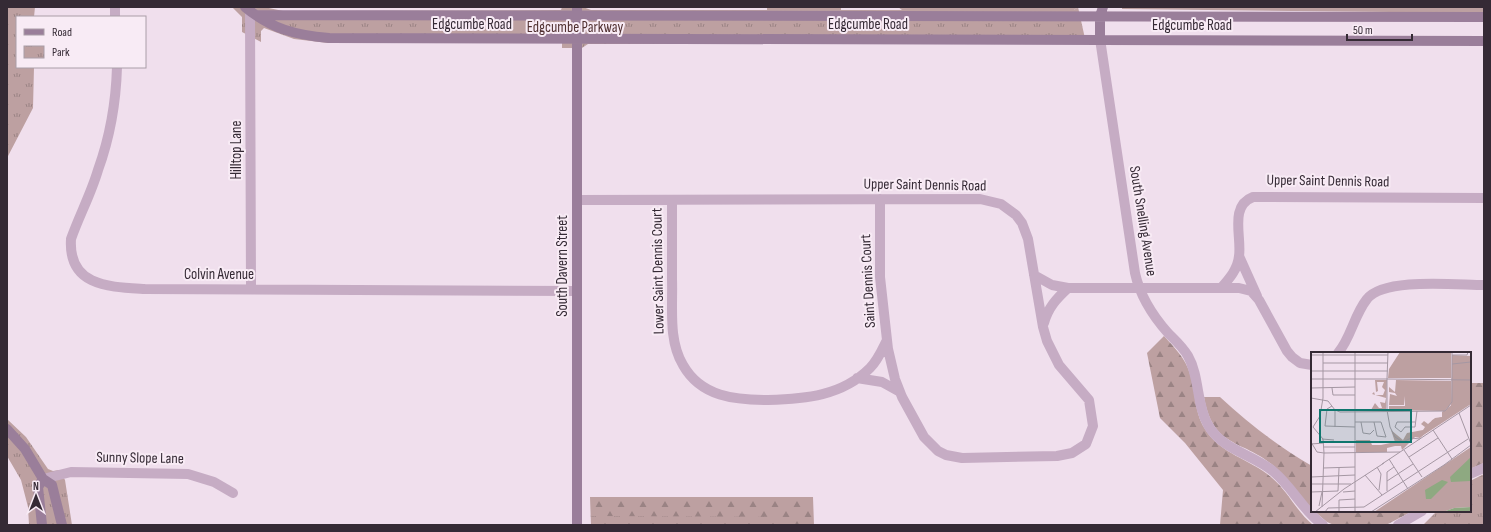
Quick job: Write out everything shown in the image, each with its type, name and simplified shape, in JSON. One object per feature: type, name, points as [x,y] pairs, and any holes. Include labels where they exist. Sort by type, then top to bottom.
[{"type":"street","name":"Edgcumbe Road","points":[[251,11],[1100,10],[1484,17]]},
{"type":"street","name":"South Snelling Avenue","points":[[1100,10],[1100,39],[1135,273],[1140,289],[1151,312],[1187,354],[1198,384],[1204,414],[1215,434],[1227,446],[1258,460],[1274,471],[1310,514],[1323,525]]},
{"type":"street","name":"Edgcumbe Road","points":[[251,11],[274,26],[293,34],[329,38],[1484,41]]},
{"type":"street","name":"Hilltop Lane","points":[[251,11],[251,289]]},
{"type":"street","name":"South Davern Street","points":[[577,11],[577,525]]},
{"type":"street","name":"Colvin Avenue","points":[[117,68],[113,112],[107,140],[98,171],[71,239],[72,258],[76,267],[90,280],[116,287],[145,289],[577,291]]},
{"type":"street","name":"Upper Saint Dennis Road","points":[[1221,288],[1236,269],[1240,256],[1238,214],[1240,208],[1249,198],[1258,196],[1484,198]]},
{"type":"street","name":"Saint Dennis Court","points":[[880,199],[880,277],[890,361],[900,392]]},
{"type":"street","name":"Upper Saint Dennis Road","points":[[577,200],[980,199],[1001,204],[1016,215],[1022,223],[1028,239],[1034,276]]},
{"type":"street","name":"Lower Saint Dennis Court","points":[[672,200],[674,343],[684,366],[697,382],[717,394],[729,398],[796,399],[824,395],[857,378],[879,358],[887,340]]},
{"type":"street","points":[[1240,256],[1259,300],[1287,351],[1300,363],[1311,365]]},
{"type":"street","points":[[1034,276],[1052,285],[1068,288],[1239,288],[1251,291],[1259,300]]},
{"type":"street","points":[[857,378],[882,382],[900,392],[924,437],[938,451],[946,455],[962,458],[1057,456],[1072,452],[1086,444],[1093,426],[1089,400],[1070,380],[1059,365],[1043,327],[1034,276]]},
{"type":"street","points":[[1338,352],[1357,314],[1368,298],[1375,292],[1387,287],[1402,284],[1484,285]]},
{"type":"street","points":[[1043,327],[1048,311],[1053,303],[1068,288]]},
{"type":"street","points":[[7,430],[25,449],[43,479],[52,485],[62,525]]},
{"type":"street","points":[[1471,474],[1484,468]]},
{"type":"street","name":"Sunny Slope Lane","points":[[43,479],[71,472],[188,474],[214,482],[233,493]]},
{"type":"street","points":[[42,525],[38,487],[43,479]]},
{"type":"street","points":[[1398,525],[1420,512]]},
{"type":"green space","points":[[7,7],[35,7],[34,16],[16,16],[16,68],[34,68],[33,108],[7,158]]},
{"type":"green space","name":"Edgcumbe Parkway","points":[[232,7],[264,7],[283,11],[561,10],[562,7],[583,7],[591,10],[767,10],[767,7],[841,7],[841,10],[1074,10],[1078,7],[1086,43],[588,44],[582,48],[562,48],[562,43],[328,43],[294,39],[264,28],[261,31],[261,42],[242,32],[242,17]]},
{"type":"green space","points":[[898,7],[1078,7],[1074,10],[902,10]]},
{"type":"green space","points":[[1122,7],[1484,7],[1484,13],[1122,9]]},
{"type":"green space","points":[[1164,336],[1186,363],[1192,381],[1201,422],[1211,438],[1219,445],[1254,465],[1271,477],[1313,525],[1220,525],[1223,490],[1185,443],[1160,418],[1147,353]]},
{"type":"green space","points":[[1471,383],[1484,383],[1484,463],[1471,469]]},
{"type":"green space","points":[[1204,397],[1220,397],[1264,434],[1287,451],[1311,465],[1311,508],[1276,468],[1253,452],[1232,442],[1223,435],[1215,426],[1208,414]]},
{"type":"green space","points":[[7,419],[26,437],[48,469],[53,471],[59,470],[65,480],[72,525],[29,525],[28,507],[21,480],[7,456]]},
{"type":"green space","points":[[1484,474],[1484,525],[1423,525],[1436,512],[1471,512],[1471,480]]},
{"type":"green space","points":[[590,497],[813,497],[814,525],[591,525]]},
{"type":"green space","points":[[1315,512],[1411,512],[1386,525],[1334,525],[1327,522]]},
{"type":"green space","points":[[591,516],[790,517],[790,525],[591,525]]}]
